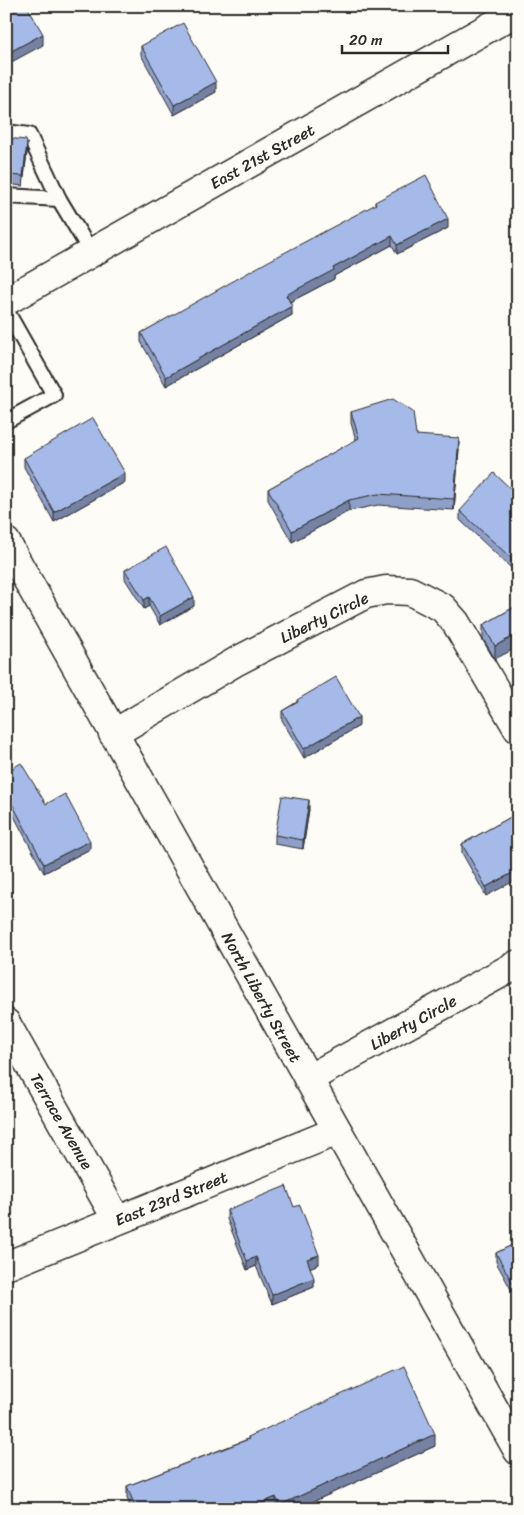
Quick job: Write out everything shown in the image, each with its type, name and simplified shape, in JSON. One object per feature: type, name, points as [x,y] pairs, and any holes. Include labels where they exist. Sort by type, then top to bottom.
[{"type":"street","name":"East 21st Street","points":[[6,301],[518,11]]},
{"type":"street","name":"North Liberty Street","points":[[6,542],[337,1131],[511,1424],[518,1452]]},
{"type":"street","name":"Liberty Circle","points":[[113,734],[237,661],[366,594],[386,590],[410,591],[443,608],[456,623],[518,729]]},
{"type":"street","name":"Liberty Circle","points":[[308,1079],[518,964]]},
{"type":"street","name":"Terrace Avenue","points":[[6,1023],[117,1220]]},
{"type":"street","name":"East 23rd Street","points":[[6,1266],[337,1131]]},
{"type":"lane","points":[[6,132],[29,135],[59,199],[91,252]]},
{"type":"lane","points":[[6,196],[59,199]]},
{"type":"lane","points":[[6,310],[54,395],[6,421]]},
{"type":"building","points":[[6,6],[27,6],[43,34],[6,54]]},
{"type":"building","points":[[183,23],[216,82],[174,105],[141,46]]},
{"type":"building","points":[[6,138],[26,140],[23,176],[6,175]]},
{"type":"building","points":[[426,175],[448,219],[397,245],[392,236],[333,268],[334,270],[286,295],[292,306],[166,377],[141,333]]},
{"type":"building","points":[[393,399],[413,412],[416,435],[459,438],[454,499],[378,494],[349,500],[292,531],[268,489],[359,438],[351,412]]},
{"type":"building","points":[[93,418],[125,473],[54,512],[24,458]]},
{"type":"building","points":[[494,473],[511,489],[518,482],[518,551],[511,558],[460,511]]},
{"type":"building","points":[[166,547],[194,597],[160,616],[149,597],[144,600],[125,570]]},
{"type":"building","points":[[518,605],[518,634],[495,646],[483,625]]},
{"type":"building","points":[[336,677],[359,717],[304,749],[282,711]]},
{"type":"building","points":[[21,763],[46,804],[65,794],[90,841],[44,864],[6,792],[6,772]]},
{"type":"building","points":[[282,796],[309,800],[303,840],[275,835]]},
{"type":"building","points":[[518,813],[518,870],[486,887],[462,844]]},
{"type":"building","points":[[286,1186],[294,1207],[300,1205],[319,1255],[307,1259],[314,1278],[272,1295],[256,1257],[247,1261],[227,1210]]},
{"type":"building","points":[[518,1242],[518,1293],[496,1253]]},
{"type":"building","points":[[404,1366],[435,1434],[280,1505],[276,1497],[247,1509],[136,1509],[127,1486],[249,1439],[248,1437]]}]
